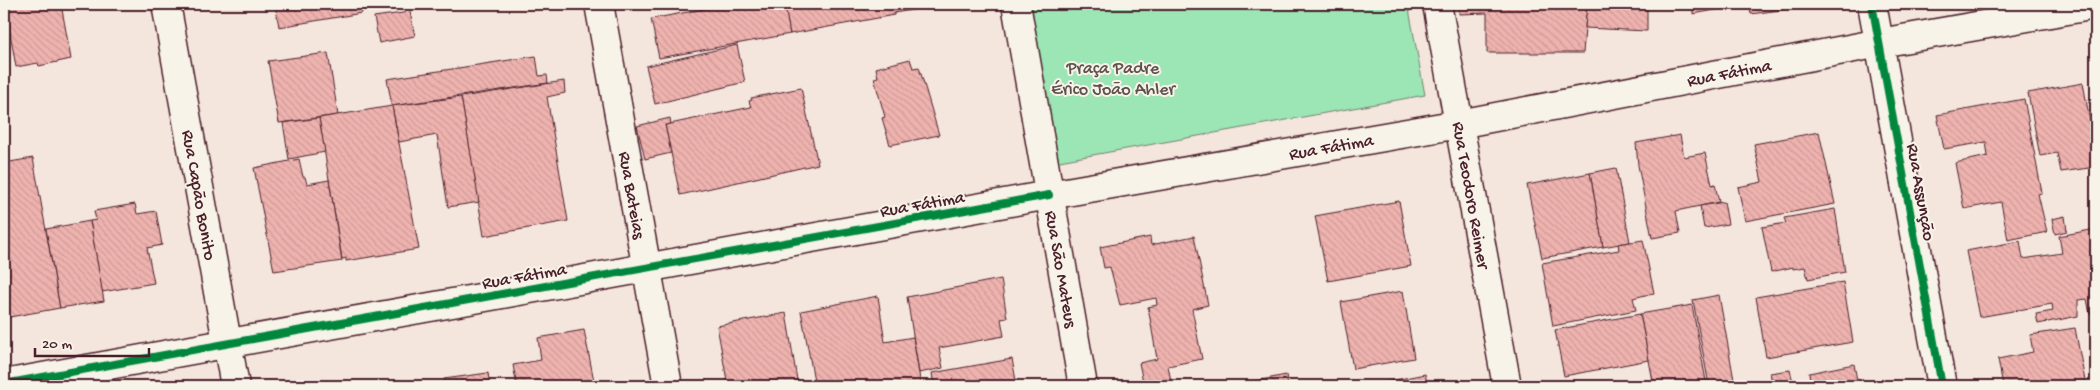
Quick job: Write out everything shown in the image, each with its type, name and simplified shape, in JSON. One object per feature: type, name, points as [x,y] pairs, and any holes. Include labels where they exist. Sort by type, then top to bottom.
[{"type":"main road","name":"Rua Capão Bonito","points":[[166,4],[235,386]]},
{"type":"main road","name":"Rua Bateias","points":[[599,4],[668,386]]},
{"type":"main road","name":"Rua São Mateus","points":[[1016,4],[1083,386]]},
{"type":"main road","name":"Rua Teodoro Reimer","points":[[1437,4],[1507,386]]},
{"type":"main road","name":"Rua Assunção","points":[[1872,4],[1942,386]]},
{"type":"main road","name":"Rua Fátima","points":[[4,384],[1049,195],[1459,124],[1880,43],[2096,5]]},
{"type":"green space","name":"Praça Padre Érico João Ahler","points":[[1025,4],[1408,4],[1425,95],[1054,162]]},
{"type":"building","points":[[5,4],[61,4],[71,59],[39,66],[38,63],[16,67]]},
{"type":"building","points":[[275,4],[364,4],[364,7],[361,8],[362,13],[279,27]]},
{"type":"building","points":[[730,4],[785,4],[790,34],[659,58],[651,19]]},
{"type":"building","points":[[803,4],[949,4],[790,34],[785,7]]},
{"type":"building","points":[[1459,4],[1587,4],[1583,53],[1487,53],[1487,13],[1459,14]]},
{"type":"building","points":[[1587,4],[1647,4],[1647,31],[1585,28]]},
{"type":"building","points":[[1693,4],[1749,4],[1693,14]]},
{"type":"building","points":[[1749,4],[1802,4],[1802,7],[1751,14]]},
{"type":"building","points":[[410,12],[415,36],[379,43],[374,17]]},
{"type":"building","points":[[737,45],[745,82],[655,104],[646,66]]},
{"type":"building","points":[[328,53],[338,115],[279,123],[268,61]]},
{"type":"building","points":[[536,56],[539,76],[547,75],[548,83],[392,106],[387,79]]},
{"type":"building","points":[[910,59],[913,68],[919,67],[939,135],[890,145],[882,118],[885,117],[874,78],[878,77],[876,68]]},
{"type":"building","points":[[564,81],[565,93],[547,97],[568,221],[484,236],[461,97]]},
{"type":"building","points":[[2083,83],[2096,154],[2096,167],[2061,172],[2057,153],[2040,156],[2028,93]]},
{"type":"building","points":[[801,88],[818,164],[680,195],[665,125],[751,107],[749,101],[752,100],[751,98]]},
{"type":"building","points":[[461,97],[479,202],[448,207],[437,135],[399,142],[392,106]]},
{"type":"building","points":[[2024,99],[2042,193],[2038,194],[2047,232],[2008,240],[2001,202],[1964,209],[1955,163],[1988,156],[1986,142],[1944,149],[1937,115]]},
{"type":"building","points":[[392,106],[419,249],[346,261],[346,258],[342,259],[319,118]]},
{"type":"building","points":[[319,118],[325,152],[289,159],[283,123]]},
{"type":"building","points":[[670,118],[671,124],[665,125],[671,153],[645,159],[637,126]]},
{"type":"building","points":[[1819,132],[1835,204],[1745,221],[1738,187],[1762,182],[1754,144]]},
{"type":"building","points":[[1680,135],[1684,157],[1705,153],[1712,185],[1715,184],[1719,202],[1676,211],[1680,233],[1652,238],[1638,165],[1636,143]]},
{"type":"building","points":[[33,158],[60,308],[4,318],[4,163]]},
{"type":"building","points":[[299,159],[303,177],[305,177],[307,184],[329,180],[342,261],[274,271],[254,168]]},
{"type":"building","points":[[1616,168],[1630,242],[1603,247],[1590,173]]},
{"type":"building","points":[[1590,173],[1603,247],[1542,258],[1527,185]]},
{"type":"building","points":[[1399,201],[1411,266],[1328,281],[1315,216]]},
{"type":"building","points":[[1724,202],[1728,224],[1704,228],[1700,206]]},
{"type":"building","points":[[135,204],[137,214],[156,211],[162,245],[147,248],[154,283],[102,292],[90,221],[96,220],[94,211]]},
{"type":"building","points":[[1835,209],[1845,272],[1808,279],[1805,267],[1793,269],[1793,267],[1771,272],[1762,227],[1786,223],[1784,218]]},
{"type":"building","points":[[2065,216],[2067,231],[2055,234],[2052,219]]},
{"type":"building","points":[[90,221],[104,301],[60,308],[46,229]]},
{"type":"building","points":[[2096,229],[2096,313],[2090,314],[2087,299],[2078,300],[2078,316],[2038,324],[2036,314],[2053,311],[2052,304],[1979,317],[1966,251],[2020,241],[2023,259],[2062,253],[2059,236]]},
{"type":"building","points":[[1194,236],[1208,305],[1192,309],[1202,359],[1168,366],[1172,386],[1144,386],[1139,363],[1157,359],[1148,307],[1157,305],[1156,298],[1120,305],[1110,267],[1104,268],[1100,247],[1150,237],[1151,245]]},
{"type":"building","points":[[1643,240],[1654,293],[1633,298],[1636,310],[1553,326],[1542,263],[1619,250],[1618,244]]},
{"type":"building","points":[[1001,279],[1007,318],[1001,319],[1004,336],[939,348],[943,368],[919,373],[907,297]]},
{"type":"building","points":[[1843,282],[1853,342],[1766,357],[1756,297]]},
{"type":"building","points":[[1403,291],[1414,358],[1353,369],[1341,302]]},
{"type":"building","points":[[1719,295],[1734,380],[1709,385],[1693,300]]},
{"type":"building","points":[[878,296],[885,342],[913,337],[921,386],[815,386],[801,311]]},
{"type":"building","points":[[1692,305],[1706,381],[1678,386],[1654,386],[1640,314]]},
{"type":"building","points":[[786,313],[798,386],[728,386],[717,326]]},
{"type":"building","points":[[1640,314],[1649,360],[1564,376],[1555,330]]},
{"type":"building","points":[[2075,328],[2086,386],[2003,386],[1998,359],[2033,352],[2030,335]]},
{"type":"building","points":[[584,330],[595,386],[517,386],[513,365],[541,360],[538,338]]},
{"type":"building","points":[[1012,359],[1017,386],[934,386],[932,373]]},
{"type":"building","points":[[1854,364],[1858,386],[1811,386],[1809,373]]},
{"type":"building","points":[[1790,370],[1793,382],[1773,386],[1770,373]]},
{"type":"building","points":[[488,373],[490,386],[445,386],[444,379]]},
{"type":"building","points":[[1425,374],[1428,386],[1364,386]]},
{"type":"building","points":[[1286,375],[1288,386],[1236,386],[1236,385]]},
{"type":"cycle path","points":[[1872,4],[1942,386]]},
{"type":"cycle path","points":[[4,384],[1049,195]]}]
